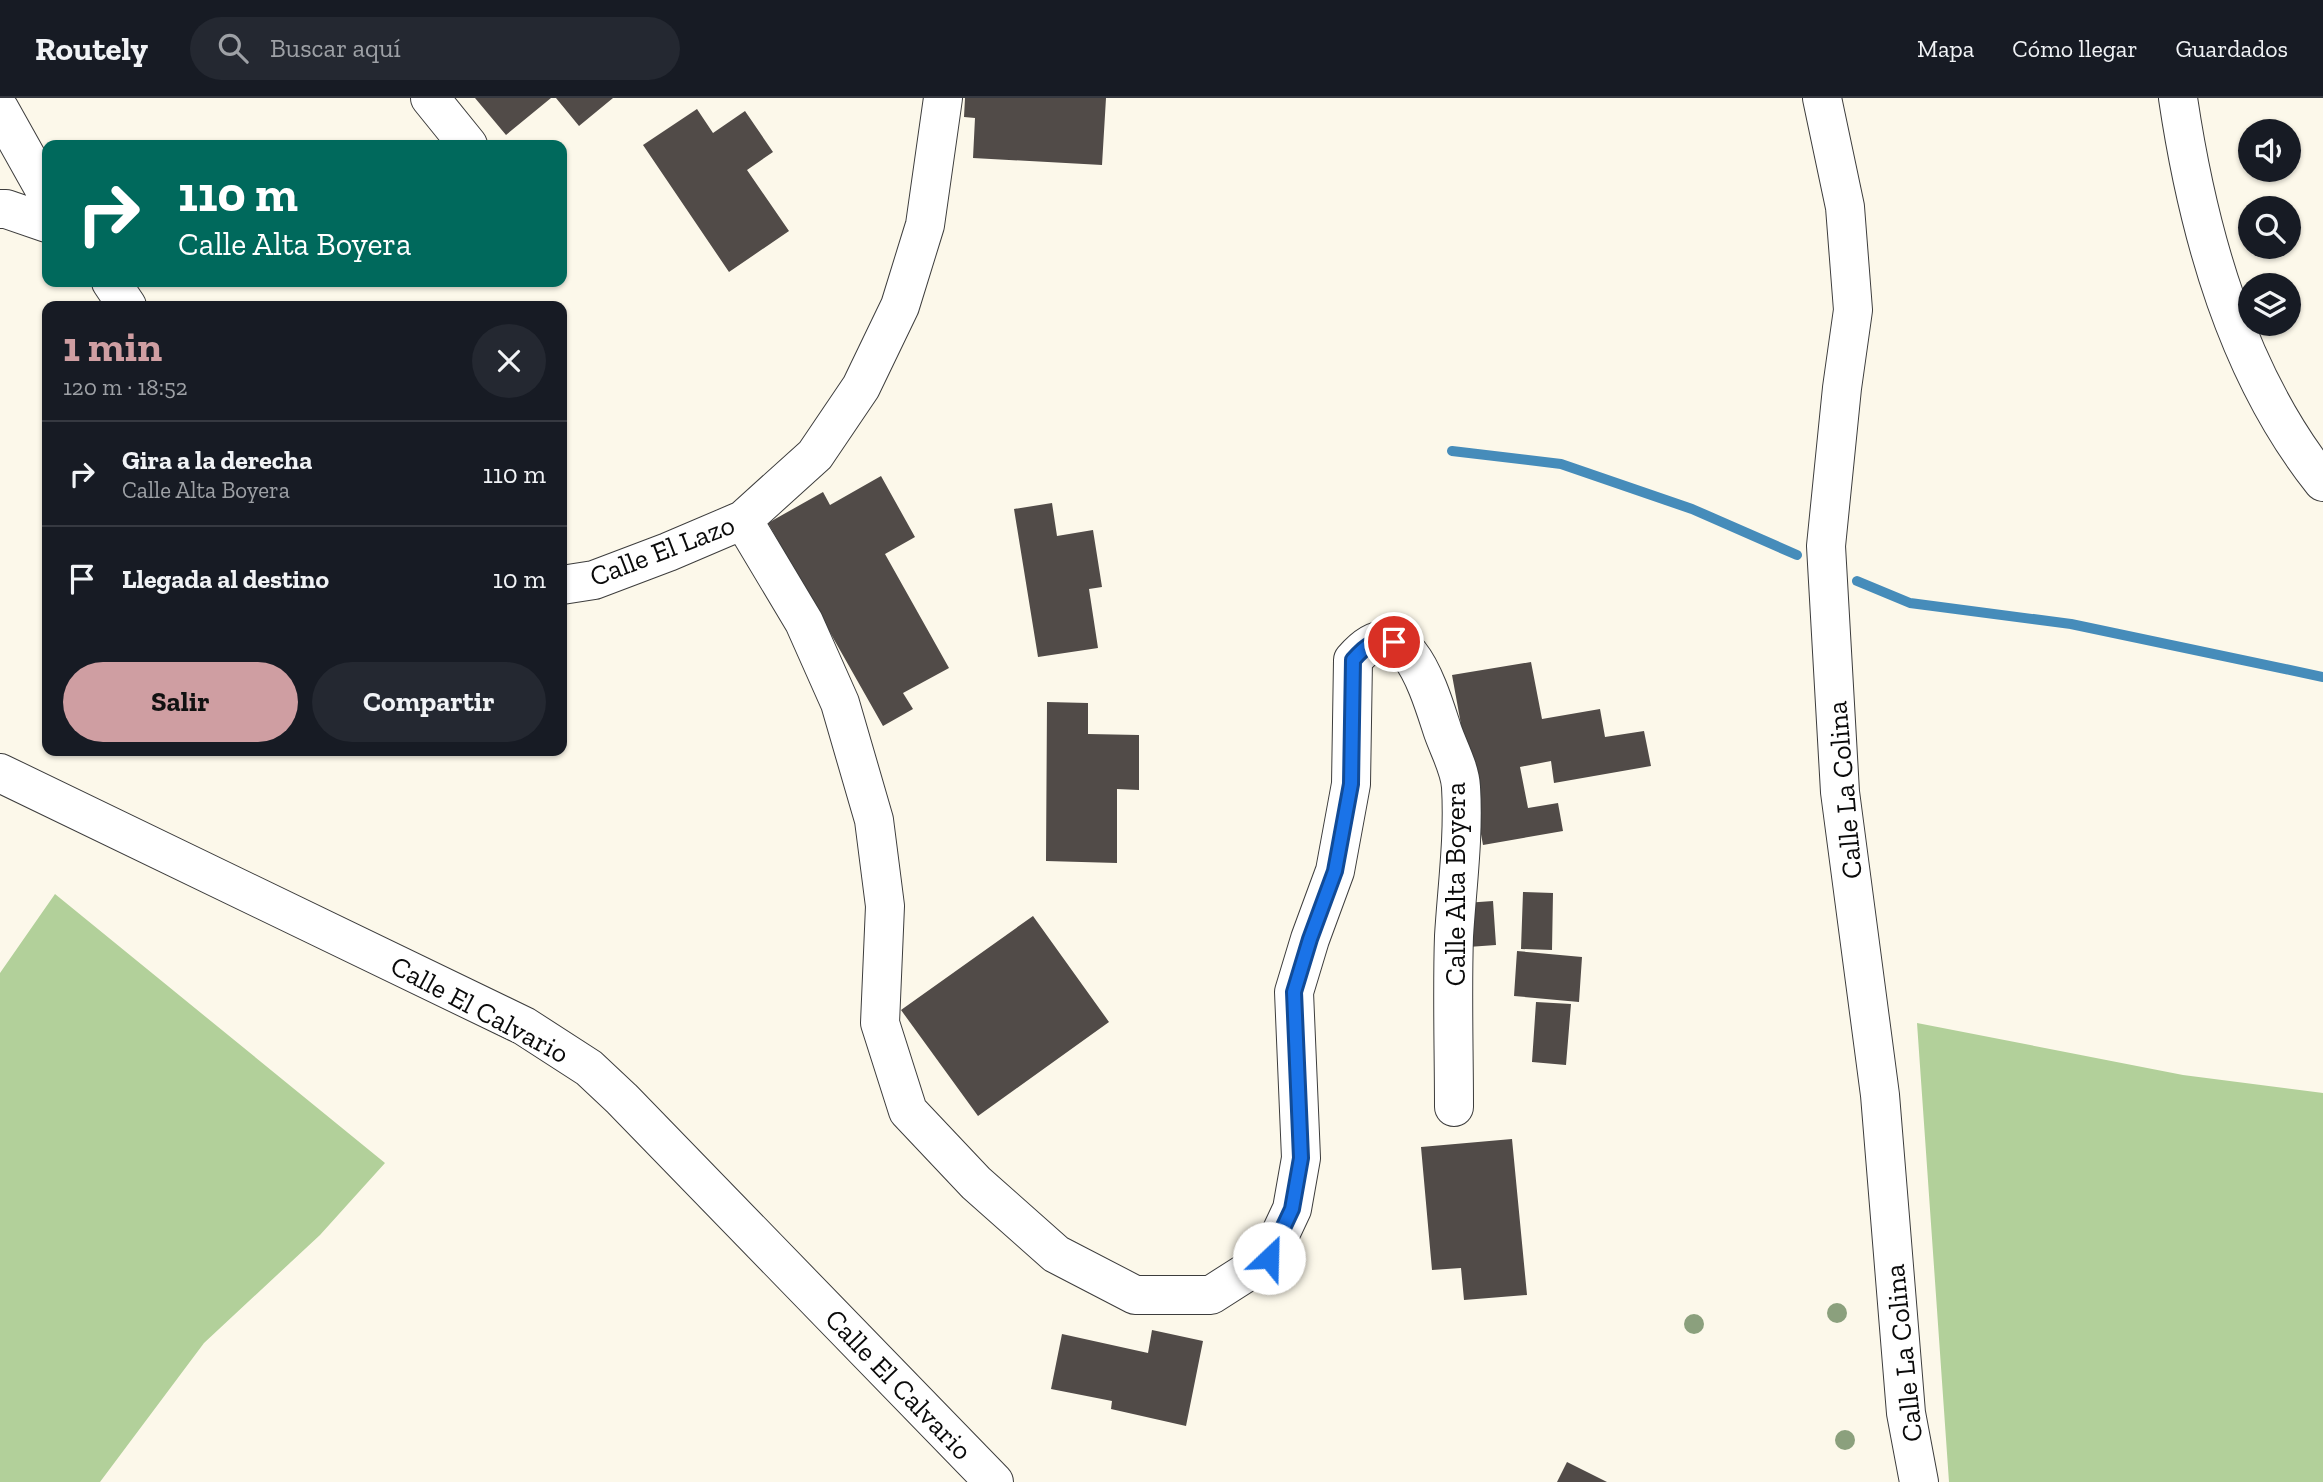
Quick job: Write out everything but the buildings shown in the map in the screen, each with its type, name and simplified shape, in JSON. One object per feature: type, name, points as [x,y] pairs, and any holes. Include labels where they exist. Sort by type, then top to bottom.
[{"type":"street","points":[[430,98],[464,140]]},
{"type":"street","name":"Calle El Lazo","points":[[567,584],[594,580],[743,520],[815,455],[861,387],[900,306],[925,225],[943,98]]},
{"type":"street","name":"Calle La Colina","points":[[1822,98],[1845,206],[1853,310],[1826,546],[1840,792],[1880,1095],[1906,1413],[1919,1482]]},
{"type":"street","points":[[2178,98],[2187,161],[2222,289],[2250,362],[2289,435],[2323,482]]},
{"type":"street","points":[[0,110],[42,185]]},
{"type":"street","points":[[0,209],[42,221]]},
{"type":"street","name":"Calle Alta Boyera","points":[[743,520],[804,622],[830,680],[844,716],[874,820],[885,906],[880,1023],[908,1111],[976,1182],[1056,1254],[1135,1295],[1211,1295],[1269,1258],[1292,1209],[1301,1158],[1294,992],[1335,871],[1351,784],[1353,660],[1365,646],[1378,640],[1404,646],[1412,654],[1427,684],[1461,784],[1460,866],[1454,938],[1454,1107]]},
{"type":"street","name":"Calle El Calvario","points":[[0,773],[524,1026],[589,1068],[709,1186],[993,1482]]},
{"type":"green space","points":[[55,894],[385,1163],[320,1235],[204,1343],[100,1482],[0,1482],[0,973]]},
{"type":"green space","points":[[1917,1023],[2183,1075],[2323,1093],[2323,1482],[1949,1482]]},
{"type":"waterway","points":[[1452,451],[1561,464],[1692,509],[1797,555]]},
{"type":"waterway","points":[[1857,581],[1910,603],[2071,624],[2323,677]]},
{"type":"route","points":[[1269,1258],[1292,1209],[1301,1158],[1294,992],[1335,871],[1351,784],[1353,660],[1365,646],[1378,640],[1394,642]]}]
